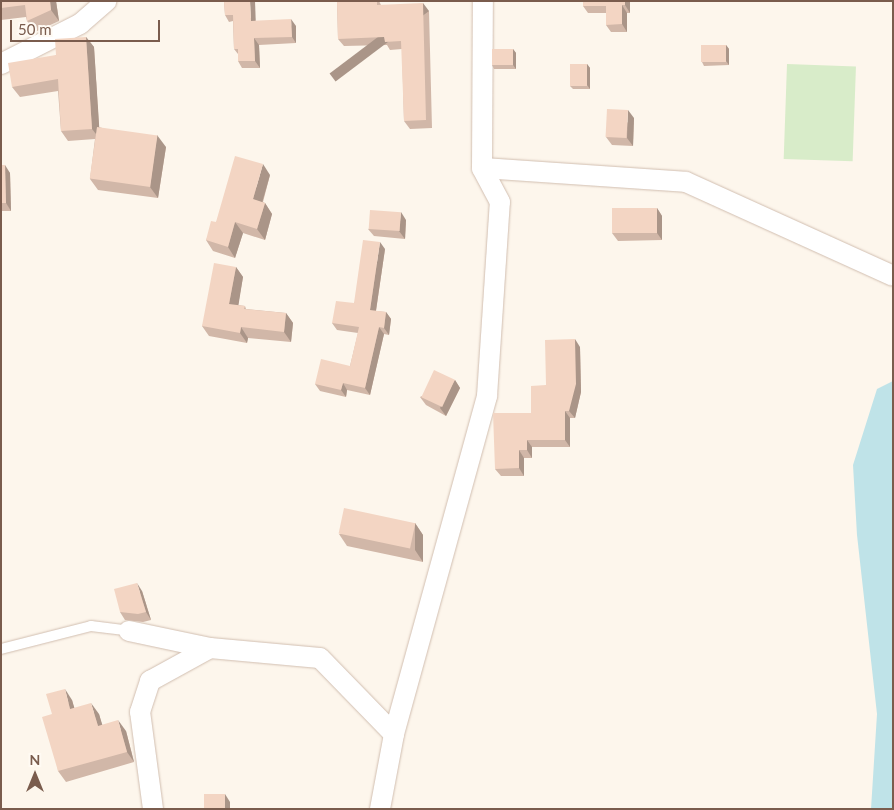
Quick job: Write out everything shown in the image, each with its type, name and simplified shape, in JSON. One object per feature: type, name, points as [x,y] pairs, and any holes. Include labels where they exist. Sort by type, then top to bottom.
[{"type":"street","points":[[1,64],[80,24],[106,1]]},
{"type":"street","points":[[380,809],[394,734],[487,396],[500,202],[482,168],[482,1]]},
{"type":"street","points":[[482,168],[686,182],[893,276]]},
{"type":"street","points":[[129,631],[210,648],[320,658],[394,734]]},
{"type":"street","points":[[153,809],[140,712],[150,681],[210,648]]},
{"type":"lane","points":[[1,649],[91,626],[129,631]]},
{"type":"green space","points":[[787,64],[856,66],[853,161],[784,159]]},
{"type":"water","points":[[893,381],[893,809],[871,809],[877,714],[857,535],[853,465],[877,389]]},
{"type":"building","points":[[1,1],[50,1],[51,10],[27,21],[25,5],[1,8]]},
{"type":"building","points":[[224,1],[250,1],[251,21],[291,19],[292,37],[254,38],[255,61],[238,61],[238,49],[234,49],[233,15],[225,15]]},
{"type":"building","points":[[337,1],[377,1],[377,5],[423,3],[426,120],[404,121],[401,41],[385,42],[384,37],[338,39]]},
{"type":"building","points":[[583,1],[625,1],[625,5],[622,5],[622,24],[606,25],[606,6],[583,6]]},
{"type":"building","points":[[86,37],[92,129],[61,131],[58,79],[12,87],[8,63],[56,55],[55,39]]},
{"type":"building","points":[[701,45],[726,45],[726,62],[701,62]]},
{"type":"building","points":[[492,49],[513,49],[513,65],[492,65]]},
{"type":"building","points":[[570,64],[587,64],[587,86],[570,86]]},
{"type":"building","points":[[607,109],[628,110],[627,138],[606,137]]},
{"type":"building","points":[[97,127],[157,135],[150,187],[90,178]]},
{"type":"building","points":[[235,156],[263,164],[253,199],[265,203],[257,229],[235,222],[228,247],[206,240],[211,221],[216,222]]},
{"type":"building","points":[[1,165],[5,165],[6,203],[1,203]]},
{"type":"building","points":[[612,208],[657,208],[657,233],[612,233]]},
{"type":"building","points":[[370,210],[401,212],[400,231],[369,229]]},
{"type":"building","points":[[363,240],[380,242],[370,310],[386,312],[384,328],[379,327],[365,388],[343,383],[341,390],[315,384],[321,359],[350,366],[359,327],[332,323],[336,301],[354,303]]},
{"type":"building","points":[[214,263],[236,267],[229,304],[245,306],[244,309],[286,313],[284,332],[241,327],[240,333],[202,326]]},
{"type":"building","points":[[575,339],[576,384],[569,411],[565,411],[565,440],[527,440],[527,450],[519,450],[519,468],[495,469],[493,413],[531,413],[531,386],[546,385],[545,340]]},
{"type":"building","points":[[434,370],[455,380],[442,407],[421,397]]},
{"type":"building","points":[[344,508],[415,523],[410,549],[339,533]]},
{"type":"building","points":[[137,583],[146,612],[138,614],[120,612],[114,589]]},
{"type":"building","points":[[65,689],[70,709],[91,703],[98,726],[118,720],[127,752],[58,771],[42,717],[52,714],[46,694]]},
{"type":"building","points":[[204,794],[225,794],[225,809],[204,809]]}]
